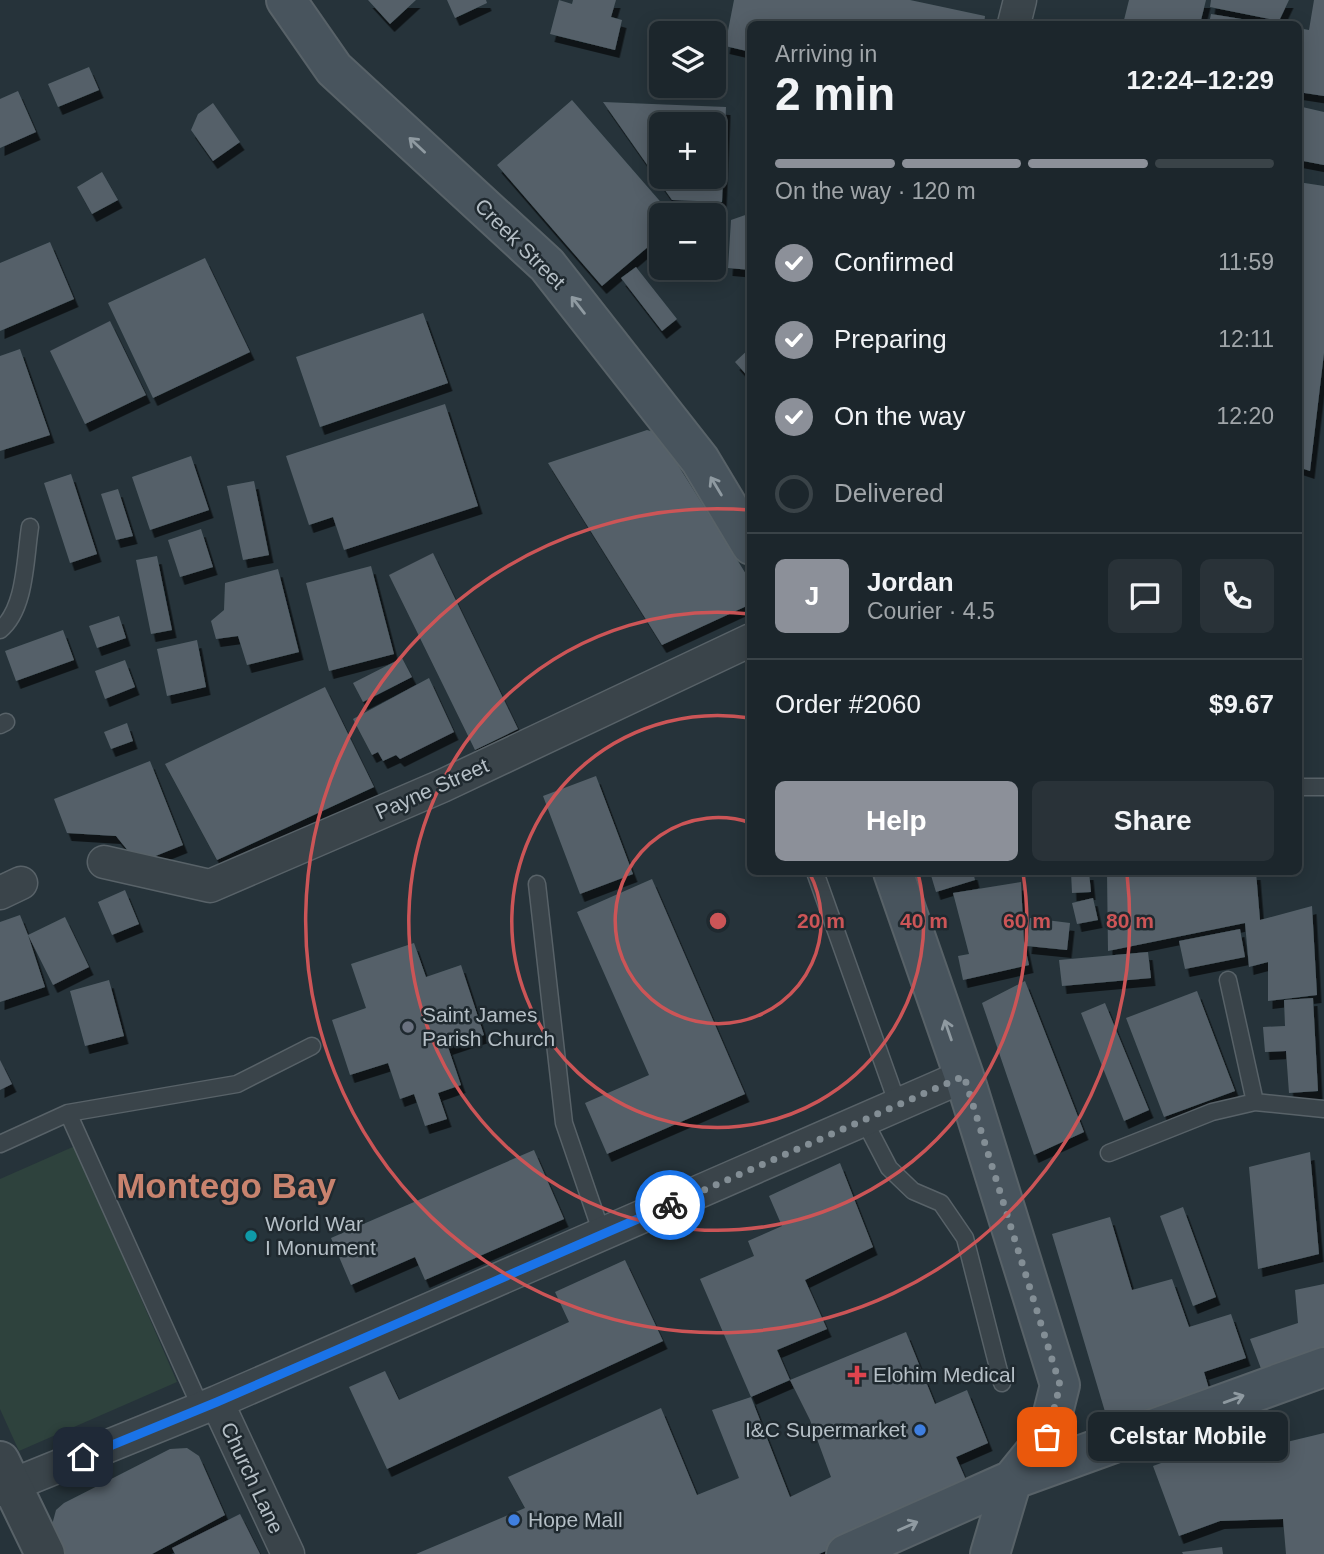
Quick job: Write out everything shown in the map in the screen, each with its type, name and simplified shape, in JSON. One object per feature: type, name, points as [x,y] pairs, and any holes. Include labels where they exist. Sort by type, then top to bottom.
[{"type":"main road","name":"Creek Street","points":[[286,0],[334,69],[547,265],[700,460],[747,538]]},
{"type":"main road","points":[[894,875],[964,1076],[1060,1385],[1047,1437],[1012,1480],[990,1554]]},
{"type":"main road","points":[[846,1554],[1012,1480],[1324,1367]]},
{"type":"street","points":[[1015,21],[1020,0]]},
{"type":"street","name":"Payne Street","points":[[104,862],[210,886],[442,786],[747,642]]},
{"type":"street","points":[[45,1554],[4,1479],[209,1405],[964,1076]]},
{"type":"street","name":"Church Lane","points":[[209,1405],[288,1554]]},
{"type":"lane","points":[[0,630],[8,623],[19,603],[30,527]]},
{"type":"lane","points":[[1302,787],[1324,787]]},
{"type":"lane","points":[[816,875],[898,1105]]},
{"type":"lane","points":[[537,884],[564,1123],[602,1234]]},
{"type":"lane","points":[[1228,980],[1255,1102]]},
{"type":"lane","points":[[0,1144],[68,1113],[237,1084],[312,1046]]},
{"type":"lane","points":[[1110,1153],[1212,1112],[1255,1102],[1324,1109]]},
{"type":"lane","points":[[68,1113],[209,1405]]},
{"type":"lane","points":[[864,1120],[889,1168],[913,1191],[941,1203],[964,1238],[1002,1382]]},
{"type":"green space","points":[[75,1146],[177,1382],[19,1451],[0,1409],[0,1179]]},
{"type":"building","points":[[368,0],[416,0],[390,24]]},
{"type":"building","points":[[447,0],[486,0],[487,3],[455,18]]},
{"type":"building","points":[[559,0],[572,4],[573,0],[616,0],[611,17],[622,20],[615,50],[550,34]]},
{"type":"building","points":[[734,0],[910,0],[985,16],[984,21],[747,21],[747,51],[726,46]]},
{"type":"building","points":[[1129,0],[1206,0],[1201,21],[1124,21]]},
{"type":"building","points":[[1211,0],[1289,0],[1279,21],[1210,7]]},
{"type":"building","points":[[1314,0],[1324,0],[1324,96],[1302,93],[1302,29],[1309,30]]},
{"type":"building","points":[[1211,14],[1254,21],[1210,21]]},
{"type":"building","points":[[89,67],[99,90],[58,107],[48,84]]},
{"type":"building","points":[[18,91],[36,132],[0,148],[0,99]]},
{"type":"building","points":[[572,100],[662,203],[649,203],[649,246],[602,286],[497,165]]},
{"type":"building","points":[[603,102],[726,107],[726,112],[649,112],[649,167]]},
{"type":"building","points":[[213,103],[240,142],[213,161],[191,130],[198,114]]},
{"type":"building","points":[[1302,107],[1324,112],[1324,165],[1302,161]]},
{"type":"building","points":[[102,172],[118,200],[92,214],[77,187]]},
{"type":"building","points":[[1302,183],[1324,186],[1324,353],[1310,471],[1302,468]]},
{"type":"building","points":[[664,189],[723,189],[722,202],[672,200]]},
{"type":"building","points":[[747,214],[747,270],[728,268],[731,220]]},
{"type":"building","points":[[50,242],[74,299],[0,331],[0,263]]},
{"type":"building","points":[[205,258],[250,352],[153,398],[108,303]]},
{"type":"building","points":[[636,267],[677,319],[662,331],[621,278]]},
{"type":"building","points":[[423,313],[448,383],[320,427],[296,357]]},
{"type":"building","points":[[110,321],[146,395],[85,424],[50,351]]},
{"type":"building","points":[[20,349],[50,435],[0,451],[0,356]]},
{"type":"building","points":[[747,351],[747,376],[735,362]]},
{"type":"building","points":[[445,404],[478,506],[344,550],[333,517],[309,525],[286,456]]},
{"type":"building","points":[[647,430],[658,433],[747,576],[747,606],[662,645],[548,463]]},
{"type":"building","points":[[191,456],[209,510],[150,530],[132,477]]},
{"type":"building","points":[[71,474],[97,554],[70,563],[44,483]]},
{"type":"building","points":[[254,481],[269,555],[243,560],[227,486]]},
{"type":"building","points":[[118,489],[133,536],[116,540],[101,494]]},
{"type":"building","points":[[201,529],[213,567],[180,577],[168,540]]},
{"type":"building","points":[[433,553],[518,729],[475,750],[389,575]]},
{"type":"building","points":[[157,556],[172,630],[151,634],[136,560]]},
{"type":"building","points":[[371,566],[394,654],[329,671],[306,583]]},
{"type":"building","points":[[278,569],[299,652],[247,665],[238,636],[216,639],[211,621],[224,610],[225,583]]},
{"type":"building","points":[[119,616],[126,638],[97,648],[89,626]]},
{"type":"building","points":[[63,630],[74,660],[16,681],[5,651]]},
{"type":"building","points":[[197,640],[206,687],[167,696],[157,649]]},
{"type":"building","points":[[402,658],[412,677],[363,702],[353,683]]},
{"type":"building","points":[[125,660],[135,687],[105,699],[95,671]]},
{"type":"building","points":[[429,678],[454,732],[400,759],[396,755],[383,761],[378,752],[372,755],[353,719]]},
{"type":"building","points":[[325,687],[374,787],[217,860],[165,764]]},
{"type":"building","points":[[127,723],[133,741],[111,749],[104,732]]},
{"type":"building","points":[[150,761],[183,845],[138,863],[116,836],[67,833],[54,799]]},
{"type":"building","points":[[596,776],[633,874],[580,894],[543,796]]},
{"type":"building","points":[[931,875],[974,875],[975,880],[936,892]]},
{"type":"building","points":[[1071,875],[1089,875],[1091,892],[1072,893]]},
{"type":"building","points":[[1107,875],[1256,875],[1260,920],[1312,906],[1317,995],[1268,1001],[1268,962],[1249,967],[1245,923],[1108,951]]},
{"type":"building","points":[[652,879],[745,1094],[607,1154],[585,1103],[649,1075],[577,912]]},
{"type":"building","points":[[1021,882],[1024,942],[1029,965],[963,980],[958,956],[969,954],[953,893]]},
{"type":"building","points":[[125,890],[139,924],[112,935],[98,902]]},
{"type":"building","points":[[1093,898],[1098,920],[1077,924],[1072,903]]},
{"type":"building","points":[[20,915],[45,987],[0,1002],[0,922]]},
{"type":"building","points":[[65,917],[89,967],[53,985],[28,935]]},
{"type":"building","points":[[1030,918],[1070,923],[1067,950],[1027,946]]},
{"type":"building","points":[[1240,929],[1245,957],[1185,969],[1179,941]]},
{"type":"building","name":"Saint James Parish Church","points":[[414,943],[426,977],[461,965],[484,1035],[448,1047],[461,1085],[438,1093],[447,1119],[425,1126],[414,1094],[400,1099],[388,1063],[350,1075],[332,1020],[366,1008],[351,964]]},
{"type":"building","points":[[1148,952],[1151,978],[1062,986],[1059,960]]},
{"type":"building","points":[[109,980],[124,1036],[85,1046],[70,991]]},
{"type":"building","points":[[1025,981],[1084,1132],[1034,1155],[982,1003]]},
{"type":"building","points":[[1197,991],[1235,1091],[1164,1117],[1126,1018]]},
{"type":"building","points":[[1313,998],[1318,1091],[1289,1093],[1286,1051],[1265,1052],[1263,1027],[1285,1026],[1284,1000]]},
{"type":"building","points":[[1105,1003],[1149,1110],[1124,1121],[1081,1013]]},
{"type":"building","points":[[0,1060],[12,1084],[0,1090]]},
{"type":"building","points":[[534,1150],[564,1219],[425,1280],[415,1257],[351,1285],[331,1238]]},
{"type":"building","points":[[1310,1152],[1319,1254],[1258,1269],[1249,1167]]},
{"type":"building","points":[[840,1163],[873,1247],[805,1280],[827,1329],[777,1350],[790,1380],[751,1397],[700,1279],[754,1256],[748,1241],[782,1226],[769,1196]]},
{"type":"building","points":[[1183,1207],[1216,1297],[1193,1306],[1160,1216]]},
{"type":"building","points":[[1110,1217],[1132,1290],[1172,1279],[1189,1327],[1231,1314],[1246,1358],[1204,1372],[1213,1402],[1122,1425],[1106,1415],[1052,1234]]},
{"type":"building","points":[[625,1260],[663,1341],[387,1469],[349,1387],[385,1371],[399,1400],[569,1322],[555,1292]]},
{"type":"building","points":[[1324,1284],[1324,1348],[1263,1374],[1250,1339],[1298,1323],[1295,1290]]},
{"type":"building","points":[[906,1332],[935,1404],[967,1390],[988,1443],[956,1457],[970,1489],[819,1554],[416,1554],[525,1508],[508,1477],[661,1408],[697,1495],[739,1478],[712,1410],[751,1397],[790,1497],[831,1477],[810,1420],[790,1380]]},
{"type":"building","points":[[1324,1433],[1324,1554],[1286,1554],[1283,1519],[1220,1521],[1179,1536],[1153,1466],[1194,1451],[1266,1447]]},
{"type":"building","points":[[187,1448],[199,1456],[225,1515],[152,1554],[64,1554],[52,1525],[56,1510],[64,1503],[170,1449]]},
{"type":"building","points":[[240,1514],[260,1554],[175,1554],[172,1548]]},
{"type":"building","points":[[1222,1547],[1223,1554],[1182,1552]]},
{"type":"way so far","points":[[670,1205],[964,1076],[1060,1385],[1047,1437]]},
{"type":"place","name":"Saint James Parish Church","points":[[408,1027]]},
{"type":"place","name":"World War I Monument","points":[[251,1236]]},
{"type":"place","name":"Elohim Medical","points":[[857,1375]]},
{"type":"place","name":"I&C Supermarket","points":[[920,1430]]},
{"type":"place","name":"Celstar Mobile","points":[[1047,1437]]},
{"type":"place","name":"Hope Mall","points":[[514,1520]]},
{"type":"district","name":"Montego Bay","points":[[226,1186]]},
{"type":"route","points":[[83,1457],[217,1402],[670,1205]]}]
